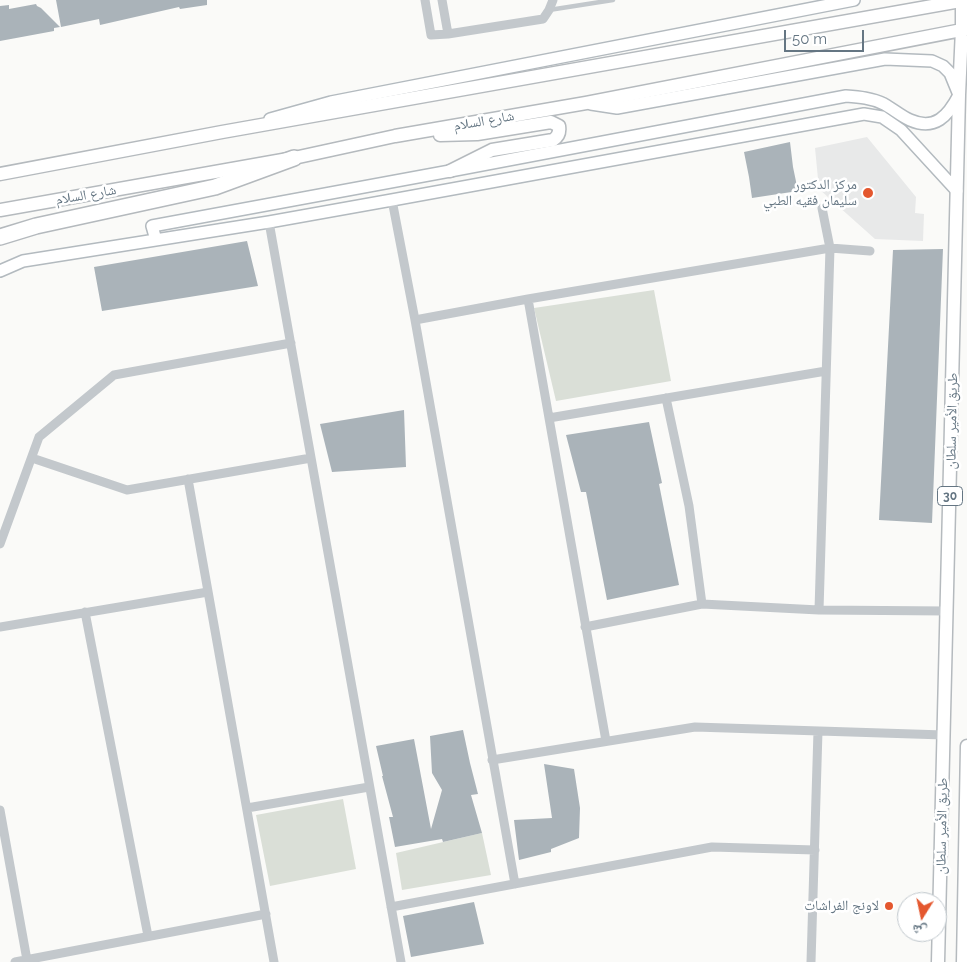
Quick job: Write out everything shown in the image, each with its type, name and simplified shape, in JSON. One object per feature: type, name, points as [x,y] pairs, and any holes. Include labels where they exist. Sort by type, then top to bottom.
[{"type":"highway","points":[[0,237],[36,226],[215,187],[294,158]]},
{"type":"main road","points":[[222,132],[331,102],[854,0]]},
{"type":"main road","name":"طريق الأمير سلطان","points":[[938,962],[958,95],[965,29],[962,0]]},
{"type":"main road","points":[[0,174],[222,132],[966,0]]},
{"type":"main road","name":"شارع السلام","points":[[0,210],[294,158],[395,136],[586,103],[965,29]]},
{"type":"main road","points":[[156,240],[152,226],[846,96],[866,98],[922,124],[935,122],[951,110],[958,95],[950,73],[943,66],[932,61],[885,59],[617,108],[586,103]]},
{"type":"main road","points":[[0,271],[23,262],[269,222],[864,114],[882,117],[901,130],[957,191]]},
{"type":"main road","points":[[395,136],[477,134],[551,122],[558,126],[557,138],[553,140],[492,150],[450,171]]},
{"type":"main road","name":"طريق الأمير سلطان","points":[[963,962],[966,888],[967,746]]},
{"type":"street","points":[[425,0],[431,35],[543,20],[553,0]]},
{"type":"street","points":[[442,0],[448,34]]},
{"type":"street","points":[[392,200],[515,884]]},
{"type":"street","points":[[819,610],[830,248],[822,208]]},
{"type":"street","points":[[269,222],[401,962]]},
{"type":"street","points":[[415,320],[528,298],[830,248],[870,251]]},
{"type":"street","points":[[528,298],[606,741]]},
{"type":"street","points":[[0,544],[39,437],[114,375],[291,344]]},
{"type":"street","points":[[549,418],[826,372]]},
{"type":"street","points":[[666,398],[689,506],[702,604]]},
{"type":"street","points":[[32,458],[127,490],[311,458]]},
{"type":"street","points":[[188,479],[274,962]]},
{"type":"street","points":[[0,627],[208,592]]},
{"type":"street","points":[[585,627],[702,604],[819,610],[947,612]]},
{"type":"street","points":[[85,612],[148,936]]},
{"type":"street","points":[[492,760],[695,727],[944,735]]},
{"type":"street","points":[[811,962],[818,731]]},
{"type":"street","points":[[247,808],[370,787]]},
{"type":"street","points":[[0,810],[27,960]]},
{"type":"street","points":[[391,907],[712,847],[815,850]]},
{"type":"street","points":[[15,962],[266,914]]},
{"type":"lane","points":[[549,10],[613,0]]},
{"type":"shaded area","name":"مركز الدكتور سليمان فقيه الطبي","points":[[867,137],[916,197],[915,213],[924,214],[923,241],[875,239],[819,189],[815,148]]},
{"type":"shaded area","points":[[654,290],[671,381],[556,401],[534,308]]},
{"type":"shaded area","points":[[343,799],[356,869],[270,886],[256,815]]},
{"type":"shaded area","points":[[482,833],[491,875],[402,890],[396,853]]},
{"type":"building","points":[[56,0],[207,0],[207,5],[180,9],[179,7],[100,25],[99,19],[61,27]]},
{"type":"building","points":[[36,4],[60,27],[54,28],[54,31],[0,41],[0,6],[9,5],[9,9]]},
{"type":"building","points":[[790,142],[798,191],[752,198],[744,152]]},
{"type":"building","points":[[247,241],[258,286],[102,311],[94,267]]},
{"type":"building","points":[[943,249],[932,523],[879,520],[893,250]]},
{"type":"building","points":[[404,410],[406,467],[332,472],[320,424]]},
{"type":"building","points":[[649,422],[662,483],[659,484],[679,585],[607,600],[586,492],[581,492],[566,435]]},
{"type":"building","points":[[463,730],[478,794],[471,795],[482,833],[443,842],[442,839],[395,847],[389,817],[393,817],[376,746],[414,739],[431,829],[442,790],[432,773],[430,736]]},
{"type":"building","points":[[544,764],[574,769],[580,808],[579,838],[551,849],[551,852],[519,860],[514,820],[552,818]]},
{"type":"building","points":[[474,902],[484,944],[411,957],[403,916]]},
{"type":"place","name":"مركز الدكتور سليمان فقيه الطبي","points":[[868,193]]},
{"type":"place","name":"لاونج الفراشات","points":[[889,906]]}]
